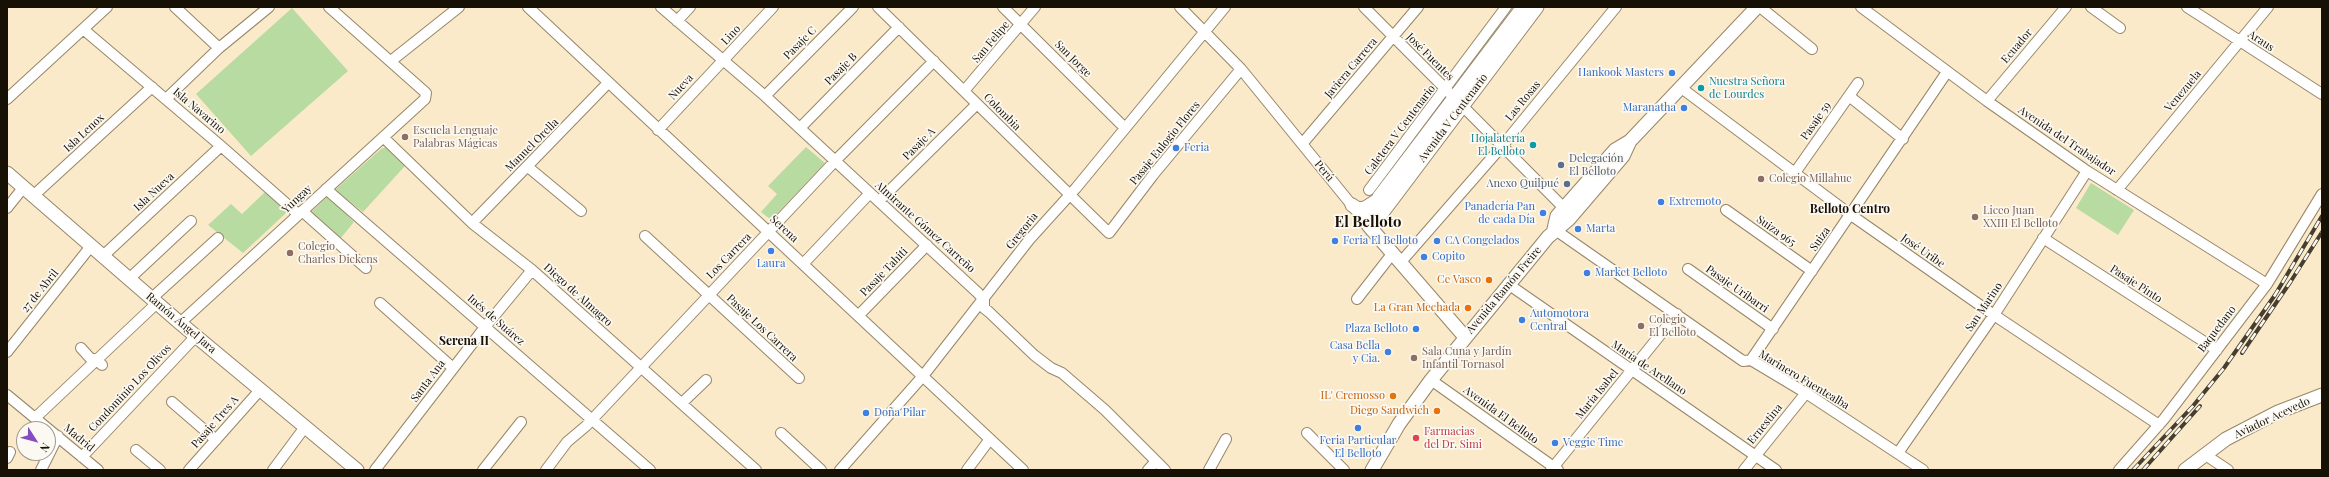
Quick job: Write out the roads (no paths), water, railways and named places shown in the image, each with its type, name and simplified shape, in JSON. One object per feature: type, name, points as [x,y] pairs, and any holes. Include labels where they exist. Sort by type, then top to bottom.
[{"type":"main road","name":"Avenida V Centenario","points":[[1370,228],[1370,212],[1376,201],[1537,7]]},
{"type":"main road","name":"Avenida Ramón Freire","points":[[1558,226],[1557,216],[1615,150],[1630,141],[1755,8]]},
{"type":"main road","name":"Avenida V Centenario","points":[[1370,228],[1458,102],[1518,9]]},
{"type":"main road","name":"Avenida Ramón Freire","points":[[1375,469],[1400,424],[1431,380],[1508,284],[1558,226],[1623,156],[1630,141]]},
{"type":"main road","name":"Ramón Ángel Jara","points":[[7,173],[154,301],[357,470]]},
{"type":"main road","points":[[1352,206],[1358,209],[1365,208],[1376,201]]},
{"type":"main road","name":"Perú","points":[[1370,228],[1465,337]]},
{"type":"main road","name":"Aviador Acevedo","points":[[2185,470],[2204,454],[2226,439],[2254,424],[2322,395]]},
{"type":"street","points":[[7,99],[106,7]]},
{"type":"street","points":[[175,7],[219,48]]},
{"type":"street","points":[[166,99],[219,48],[269,7]]},
{"type":"street","points":[[329,7],[391,61],[459,7]]},
{"type":"street","name":"Almirante Gómez Carreño","points":[[661,7],[800,128],[978,293],[984,300],[984,308],[988,312],[1034,355],[1051,368],[1062,373],[1105,410],[1165,470]]},
{"type":"street","points":[[677,21],[690,7]]},
{"type":"street","name":"Lino","points":[[722,61],[773,7]]},
{"type":"street","name":"Pasaje C","points":[[765,96],[852,7]]},
{"type":"street","name":"Colombia","points":[[878,7],[1068,195],[1110,233]]},
{"type":"street","name":"San Jorge","points":[[1003,7],[1125,128]]},
{"type":"street","name":"San Felipe","points":[[964,92],[1035,7]]},
{"type":"street","name":"Perú","points":[[1180,7],[1241,69],[1370,228]]},
{"type":"street","name":"Gregoria","points":[[840,470],[923,376],[984,300],[1029,240],[1125,128],[1225,7]]},
{"type":"street","name":"José Fuentes","points":[[1364,7],[1564,208]]},
{"type":"street","name":"Javiera Carrera","points":[[1302,144],[1418,7]]},
{"type":"street","name":"Caletera V Centenario","points":[[1369,190],[1506,7]]},
{"type":"street","name":"Las Rosas","points":[[1357,299],[1503,145],[1616,7]]},
{"type":"street","name":"Avenida del Trabajador","points":[[1861,7],[1947,72],[2087,171],[2267,284]]},
{"type":"street","name":"Ecuador","points":[[1987,101],[2066,7]]},
{"type":"street","points":[[2091,7],[2120,28]]},
{"type":"street","name":"Araus","points":[[2187,7],[2322,94]]},
{"type":"street","name":"Venezuela","points":[[2117,190],[2268,7]]},
{"type":"street","points":[[1755,8],[1812,49]]},
{"type":"street","name":"Serena","points":[[534,9],[608,83],[804,263],[1023,470]]},
{"type":"street","name":"Pasaje B","points":[[800,128],[899,27]]},
{"type":"street","name":"Isla Navarino","points":[[83,29],[366,268]]},
{"type":"street","name":"Yungay","points":[[180,323],[326,189],[422,104],[426,99],[426,92],[391,61]]},
{"type":"street","name":"Nueva","points":[[658,130],[722,61]]},
{"type":"street","name":"Los Carrera","points":[[546,470],[567,442],[592,419],[640,366],[834,161],[934,62]]},
{"type":"street","name":"Pasaje Eulogio Flores","points":[[1110,233],[1153,175],[1241,69]]},
{"type":"street","name":"Suiza","points":[[1751,360],[1852,215],[1947,72]]},
{"type":"street","name":"Manuel Orella","points":[[472,224],[608,83]]},
{"type":"street","name":"Pasaje 59","points":[[1794,174],[1858,83]]},
{"type":"street","name":"Isla Lenox","points":[[7,208],[152,87]]},
{"type":"street","name":"José Uribe","points":[[1680,87],[1794,174],[1852,215],[1994,315],[2159,425]]},
{"type":"street","points":[[1849,96],[1903,139]]},
{"type":"street","name":"Pasaje A","points":[[879,202],[977,104]]},
{"type":"street","name":"Diego de Almagro","points":[[384,138],[472,224],[532,270],[756,470]]},
{"type":"street","name":"Isla Nueva","points":[[103,256],[222,146]]},
{"type":"street","points":[[528,167],[581,211]]},
{"type":"street","name":"San Marino","points":[[1898,453],[1994,315],[2087,171]]},
{"type":"street","name":"Inés de Suárez","points":[[326,189],[650,470]]},
{"type":"street","points":[[804,263],[870,193]]},
{"type":"street","name":"Baquedano","points":[[2119,470],[2159,425],[2267,284],[2322,194]]},
{"type":"street","name":"Suiza 965","points":[[1726,210],[1812,271]]},
{"type":"street","points":[[129,279],[191,221]]},
{"type":"street","name":"Marinero Fuentealba","points":[[1558,226],[1743,361],[1751,360],[1806,393],[1923,470]]},
{"type":"street","name":"Pasaje Los Carrera","points":[[645,236],[799,378]]},
{"type":"street","points":[[35,418],[99,362],[154,301],[218,238]]},
{"type":"street","name":"Pasaje Pinto","points":[[2043,238],[2217,350]]},
{"type":"street","name":"Pasaje Tahiti","points":[[859,316],[927,245]]},
{"type":"street","name":"27 de Abril","points":[[7,352],[91,246]]},
{"type":"street","name":"Pasaje Uribarri","points":[[1688,269],[1773,329]]},
{"type":"street","name":"Santa Ana","points":[[374,470],[485,327],[532,270]]},
{"type":"street","name":"María de Arellano","points":[[1508,284],[1776,470]]},
{"type":"street","points":[[380,303],[453,368]]},
{"type":"street","name":"María Isabel","points":[[1554,469],[1631,370],[1677,314]]},
{"type":"street","name":"Condominio Los Olivos","points":[[82,457],[196,336]]},
{"type":"street","points":[[81,348],[90,358],[99,362]]},
{"type":"street","points":[[682,404],[706,380]]},
{"type":"street","name":"Avenida El Belloto","points":[[1431,380],[1554,469]]},
{"type":"street","name":"Pasaje Tres A","points":[[189,470],[260,390]]},
{"type":"street","name":"Ernestina","points":[[1744,470],[1806,393]]},
{"type":"street","name":"Madrid","points":[[7,395],[98,470]]},
{"type":"street","points":[[172,402],[216,440]]},
{"type":"street","points":[[483,470],[521,422]]},
{"type":"street","points":[[272,470],[305,427]]},
{"type":"street","points":[[781,433],[821,470]]},
{"type":"street","points":[[1307,433],[1344,470]]},
{"type":"street","points":[[41,470],[58,436]]},
{"type":"street","points":[[967,470],[990,439]]},
{"type":"street","points":[[1209,470],[1226,439]]},
{"type":"street","points":[[136,450],[160,470]]},
{"type":"street","points":[[2204,454],[2228,470]]},
{"type":"street","points":[[1148,470],[1156,462]]},
{"type":"railway","points":[[2133,470],[2193,406],[2224,368],[2275,295],[2322,216]]},
{"type":"railway","points":[[2242,353],[2322,232]]},
{"type":"railway","points":[[2143,470],[2200,406]]},
{"type":"place","name":"Hankook Masters","points":[[1672,73]]},
{"type":"place","name":"Nuestra Señora de Lourdes","points":[[1701,88]]},
{"type":"place","name":"Maranatha","points":[[1684,108]]},
{"type":"place","name":"Escuela Lenguaje Palabras Mágicas","points":[[405,137]]},
{"type":"place","name":"Hojalatería El Belloto","points":[[1533,145]]},
{"type":"place","name":"Feria","points":[[1176,148]]},
{"type":"place","name":"Delegación El Belloto","points":[[1561,165]]},
{"type":"place","name":"Colegio Millahue","points":[[1761,179]]},
{"type":"place","name":"Anexo Quilpué","points":[[1567,184]]},
{"type":"place","name":"Extremoto","points":[[1661,202]]},
{"type":"place","name":"Panadería Pan de cada Día","points":[[1543,213]]},
{"type":"place","name":"Liceo Juan XXIII El Belloto","points":[[1975,217]]},
{"type":"place","name":"Marta","points":[[1578,229]]},
{"type":"place","name":"Feria El Belloto","points":[[1335,241]]},
{"type":"place","name":"CA Congelados","points":[[1437,241]]},
{"type":"place","name":"Laura","points":[[771,251]]},
{"type":"place","name":"Colegio Charles Dickens","points":[[290,253]]},
{"type":"place","name":"Copito","points":[[1424,257]]},
{"type":"place","name":"Market Belloto","points":[[1587,273]]},
{"type":"place","name":"Ce Vasco","points":[[1489,280]]},
{"type":"place","name":"La Gran Mechada","points":[[1468,308]]},
{"type":"place","name":"Automotora Central","points":[[1522,320]]},
{"type":"place","name":"Colegio El Belloto","points":[[1641,326]]},
{"type":"place","name":"Plaza Belloto","points":[[1416,329]]},
{"type":"place","name":"Casa Bella y Cia.","points":[[1388,352]]},
{"type":"place","name":"Sala Cuna y Jardín Infantil Tornasol","points":[[1414,358]]},
{"type":"place","name":"IL' Cremosso","points":[[1393,396]]},
{"type":"place","name":"Diego Sandwich","points":[[1437,411]]},
{"type":"place","name":"Doña Pilar","points":[[866,413]]},
{"type":"place","name":"Feria Particular El Belloto","points":[[1358,428]]},
{"type":"place","name":"Farmacias del Dr. Simi","points":[[1416,438]]},
{"type":"place","name":"Veggie Time","points":[[1555,443]]},
{"type":"district","name":"Belloto Centro","points":[[1850,209]]},
{"type":"district","name":"El Belloto","points":[[1368,222]]},
{"type":"district","name":"Serena II","points":[[464,341]]}]
